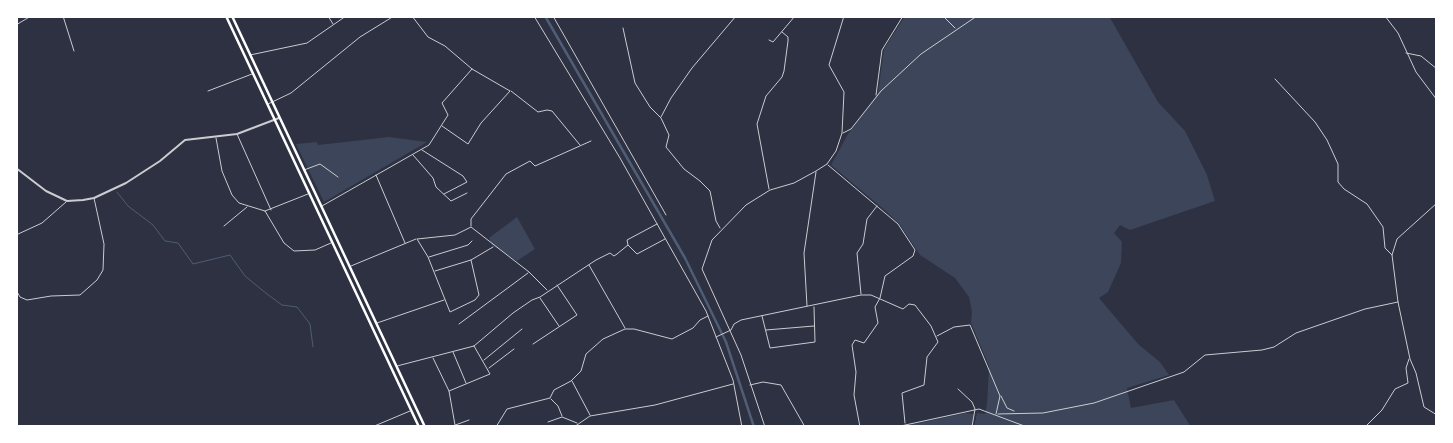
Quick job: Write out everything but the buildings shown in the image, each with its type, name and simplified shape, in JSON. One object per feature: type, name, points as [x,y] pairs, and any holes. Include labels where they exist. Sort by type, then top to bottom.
[{"type":"highway","points":[[226,16],[419,427]]},
{"type":"highway","points":[[232,16],[425,427]]},
{"type":"street","points":[[16,25],[32,16]]},
{"type":"street","points":[[63,16],[74,50]]},
{"type":"street","points":[[328,16],[333,25]]},
{"type":"street","points":[[250,56],[306,43],[346,16]]},
{"type":"street","points":[[267,104],[292,92],[360,37],[394,16]]},
{"type":"street","points":[[412,16],[428,38],[445,46],[472,69],[510,91],[538,112],[547,110],[552,112],[580,145]]},
{"type":"street","points":[[534,16],[657,224],[708,316],[734,384],[742,427]]},
{"type":"street","points":[[553,16],[666,215]]},
{"type":"street","points":[[661,118],[671,98],[692,68],[736,16]]},
{"type":"street","points":[[769,40],[773,42],[795,16]]},
{"type":"street","points":[[765,427],[731,330],[702,269],[712,240],[721,228],[746,205],[770,190],[794,183],[816,171],[827,164],[836,152],[842,133],[844,92],[841,83],[829,69],[829,65],[844,16]]},
{"type":"street","points":[[876,96],[882,50],[903,16]]},
{"type":"street","points":[[943,16],[956,29]]},
{"type":"street","points":[[842,133],[851,129],[876,96],[921,54],[977,16]]},
{"type":"street","points":[[1385,16],[1398,34],[1416,72],[1437,100]]},
{"type":"street","points":[[1388,16],[1389,20]]},
{"type":"street","points":[[623,28],[635,82],[650,107],[661,118],[669,135],[666,146],[684,169],[700,180],[710,191],[716,221],[721,228]]},
{"type":"street","points":[[770,190],[758,124],[766,96],[782,78],[784,71],[788,37],[782,32]]},
{"type":"street","points":[[1406,53],[1421,56],[1437,70]]},
{"type":"street","points":[[321,207],[429,145],[448,115],[442,103],[472,69]]},
{"type":"street","points":[[208,91],[252,74]]},
{"type":"street","points":[[1276,79],[1315,122],[1327,140],[1338,164],[1338,182],[1344,189],[1367,204],[1383,227],[1385,248],[1392,255]]},
{"type":"street","points":[[442,126],[468,144],[481,123],[510,91]]},
{"type":"street","points":[[16,168],[46,191],[67,201],[94,198],[144,173],[185,140],[193,137],[216,138],[237,134],[279,118]]},
{"type":"street","points":[[237,134],[271,210]]},
{"type":"street","points":[[216,138],[227,185],[239,203],[265,212],[308,193]]},
{"type":"street","points":[[547,291],[529,272],[493,246],[471,227],[471,219],[506,174],[530,161],[535,166],[590,141]]},
{"type":"street","points":[[421,150],[463,176],[467,182],[444,194]]},
{"type":"street","points":[[412,154],[451,200],[467,194]]},
{"type":"street","points":[[304,170],[320,164],[338,176]]},
{"type":"street","points":[[827,164],[898,224],[916,253],[885,276],[880,298],[875,307],[878,323],[865,341],[862,343],[855,340],[852,348],[856,372],[854,395],[860,427]]},
{"type":"street","points":[[807,307],[804,253],[816,171]]},
{"type":"street","points":[[376,175],[406,243]]},
{"type":"street","points":[[16,291],[20,297],[27,300],[51,296],[80,295],[97,280],[103,270],[104,244],[94,198]]},
{"type":"street","points":[[16,235],[42,223],[67,201]]},
{"type":"street","points":[[1437,203],[1397,239],[1392,255],[1398,302],[1410,359],[1416,373],[1424,407],[1437,415]]},
{"type":"street","points":[[861,295],[857,253],[863,244],[867,219],[877,205]]},
{"type":"street","points":[[224,226],[247,206]]},
{"type":"street","points":[[265,212],[284,243],[294,251],[315,250],[332,242]]},
{"type":"street","points":[[397,366],[474,346],[512,313],[532,300],[540,298],[547,291],[588,264],[610,253],[614,256],[618,254],[628,245],[628,240],[657,224]]},
{"type":"street","points":[[350,267],[417,239],[455,235],[471,227]]},
{"type":"street","points":[[628,245],[637,254],[665,238]]},
{"type":"street","points":[[417,239],[428,257],[450,312],[475,300],[479,295],[472,260]]},
{"type":"street","points":[[428,257],[468,245],[472,241]]},
{"type":"street","points":[[433,271],[472,260],[493,246]]},
{"type":"street","points":[[588,264],[625,329]]},
{"type":"street","points":[[459,324],[529,272]]},
{"type":"street","points":[[534,344],[576,315],[556,285]]},
{"type":"street","points":[[716,337],[727,333],[734,324],[761,315],[861,295],[880,298],[903,309],[909,304],[915,305],[936,336],[938,344],[930,352],[925,362],[924,385],[902,393],[905,423]]},
{"type":"street","points":[[540,298],[560,326]]},
{"type":"street","points":[[376,323],[444,300]]},
{"type":"street","points":[[997,414],[1016,412],[1043,413],[1094,403],[1184,372],[1205,355],[1262,350],[1274,347],[1296,334],[1331,323],[1364,309],[1398,302]]},
{"type":"street","points":[[761,315],[770,348],[815,342],[814,305]]},
{"type":"street","points":[[496,427],[507,409],[550,398],[554,390],[572,381],[581,371],[586,354],[603,339],[625,329],[644,330],[672,339],[693,328],[700,320],[708,316]]},
{"type":"street","points":[[936,336],[954,327],[970,325],[1000,396],[1007,408],[1016,412]]},
{"type":"street","points":[[765,330],[814,326]]},
{"type":"street","points":[[484,360],[522,329]]},
{"type":"street","points":[[449,391],[490,374],[484,360],[474,346]]},
{"type":"street","points":[[488,368],[514,349]]},
{"type":"street","points":[[452,351],[466,384]]},
{"type":"street","points":[[433,357],[449,391],[455,425]]},
{"type":"street","points":[[1365,427],[1382,410],[1395,389],[1408,383],[1406,368],[1410,359]]},
{"type":"street","points":[[572,381],[590,416]]},
{"type":"street","points":[[750,385],[763,382],[781,385],[805,427]]},
{"type":"street","points":[[574,427],[577,422],[590,416],[655,405],[734,384]]},
{"type":"street","points":[[958,389],[972,402],[975,409],[972,427]]},
{"type":"street","points":[[997,414],[1000,396]]},
{"type":"street","points":[[550,398],[558,406],[562,417]]},
{"type":"street","points":[[896,427],[905,423],[928,421],[975,409],[997,414],[1027,427]]},
{"type":"street","points":[[372,427],[411,411]]},
{"type":"street","points":[[548,422],[562,417],[577,422]]},
{"type":"street","points":[[450,427],[469,420]]},
{"type":"shaded area","points":[[905,16],[1109,16],[1158,102],[1185,131],[1207,175],[1215,201],[1130,230],[1120,225],[1114,233],[1122,242],[1121,263],[1108,292],[1099,298],[1139,345],[1160,362],[1169,375],[1127,388],[1131,408],[1174,400],[1191,427],[974,427],[977,413],[985,414],[989,366],[971,323],[972,312],[969,297],[955,278],[920,255],[900,225],[887,212],[831,165],[848,134],[878,93],[884,49]]},
{"type":"shaded area","points":[[389,137],[427,142],[324,202],[296,144],[317,142],[318,145]]},
{"type":"shaded area","points":[[517,217],[535,249],[517,261],[492,245],[489,238]]},
{"type":"shaded area","points":[[965,413],[974,414],[972,425],[969,427],[901,427]]},
{"type":"waterway","points":[[545,16],[685,258],[726,342],[754,427]]},
{"type":"waterway","points":[[117,192],[128,206],[153,225],[165,241],[178,243],[193,264],[230,255],[245,276],[267,294],[282,305],[297,307],[310,324],[313,347]]}]
